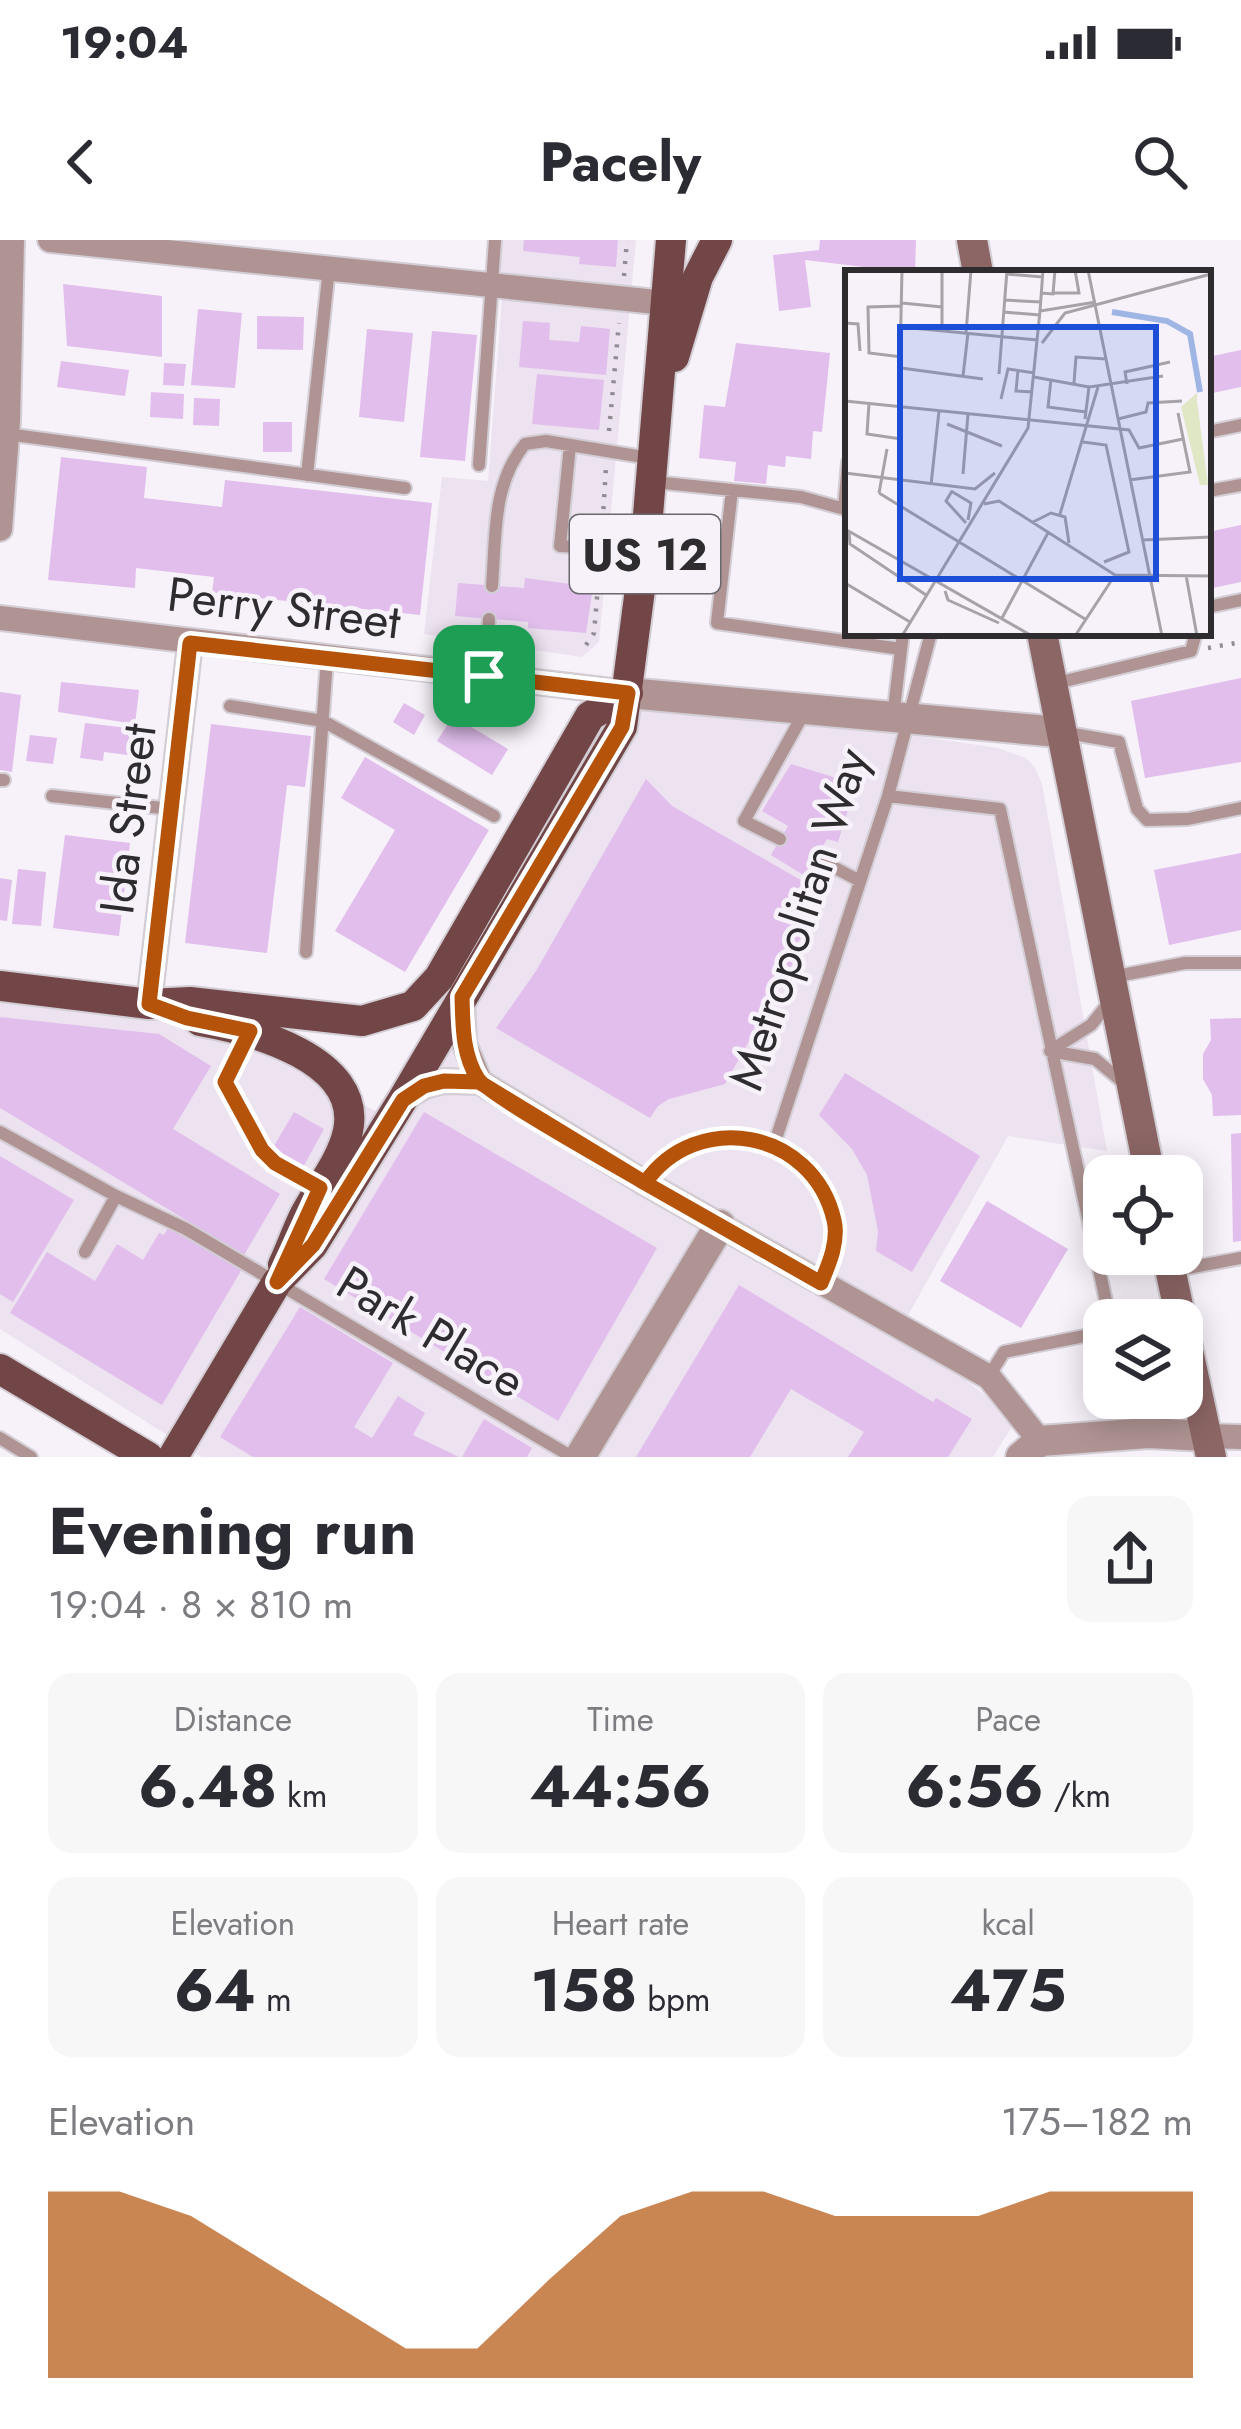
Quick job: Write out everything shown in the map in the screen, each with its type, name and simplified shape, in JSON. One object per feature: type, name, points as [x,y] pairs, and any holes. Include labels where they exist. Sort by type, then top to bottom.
[{"type":"main road","name":"US 12","points":[[173,1457],[277,1282],[313,1245],[403,1100],[622,727],[646,550],[671,240]]},
{"type":"main road","points":[[657,414],[698,277],[717,240]]},
{"type":"main road","points":[[972,240],[977,270]]},
{"type":"main road","points":[[1043,636],[1146,1155]]},
{"type":"main road","points":[[0,986],[362,1021],[397,1014],[427,994],[590,716],[628,693]]},
{"type":"main road","points":[[149,1004],[187,1018],[250,1031],[323,1068],[343,1093],[349,1129],[277,1282]]},
{"type":"main road","points":[[0,1369],[148,1457]]},
{"type":"street","points":[[0,529],[12,240]]},
{"type":"street","points":[[50,240],[203,248],[323,268],[666,303]]},
{"type":"street","points":[[321,240],[323,268]]},
{"type":"street","name":"Perry Street","points":[[0,618],[628,693],[1059,732]]},
{"type":"street","name":"Ida Street","points":[[149,1004],[190,643]]},
{"type":"street","points":[[462,997],[464,1043],[479,1082]]},
{"type":"street","points":[[403,1100],[424,1086],[444,1081],[479,1082],[645,1183],[989,1377],[1031,1449],[1148,1433],[1209,1446],[1241,1437]]},
{"type":"street","points":[[576,1457],[720,1225]]},
{"type":"lane","points":[[479,465],[495,240]]},
{"type":"lane","points":[[307,475],[323,268]]},
{"type":"lane","points":[[1211,431],[1241,425]]},
{"type":"lane","points":[[7,434],[405,488]]},
{"type":"lane","points":[[492,586],[500,486],[510,462],[525,444],[570,445],[731,490],[801,497],[845,509]]},
{"type":"lane","points":[[570,445],[560,546],[646,550]]},
{"type":"lane","points":[[1211,490],[1241,484]]},
{"type":"lane","points":[[731,490],[717,623],[901,649]]},
{"type":"lane","points":[[1211,606],[1241,600]]},
{"type":"lane","points":[[484,676],[489,619]]},
{"type":"lane","points":[[901,719],[903,636]]},
{"type":"lane","points":[[901,719],[931,636]]},
{"type":"lane","points":[[1051,684],[1191,651],[1195,636]]},
{"type":"lane","points":[[306,952],[327,659]]},
{"type":"lane","points":[[230,706],[323,721],[494,816]]},
{"type":"lane","points":[[780,839],[744,821],[806,710]]},
{"type":"lane","name":"Metropolitan Way","points":[[774,1145],[888,796],[901,719]]},
{"type":"lane","points":[[1059,732],[1119,742],[1137,809],[1148,820],[1188,819],[1241,808]]},
{"type":"lane","points":[[52,796],[171,809]]},
{"type":"lane","points":[[888,796],[1000,808],[1104,1299]]},
{"type":"lane","points":[[816,858],[860,881]]},
{"type":"lane","points":[[1051,1051],[1091,1024],[1110,988],[1185,963],[1241,963]]},
{"type":"lane","points":[[250,1031],[225,1082],[262,1150],[275,1163],[320,1188]]},
{"type":"lane","points":[[1051,1051],[1094,1059],[1132,1091]]},
{"type":"lane","name":"Park Place","points":[[0,1132],[116,1196],[186,1228],[576,1457]]},
{"type":"lane","name":"Metropolitan Way","points":[[645,1183],[665,1162],[708,1142],[733,1137],[774,1145],[799,1157],[818,1181],[835,1222],[833,1252],[821,1283]]},
{"type":"lane","points":[[86,1252],[116,1196]]},
{"type":"lane","points":[[1203,1261],[1241,1258]]},
{"type":"lane","points":[[989,1377],[1004,1352],[1083,1336]]},
{"type":"lane","points":[[0,1438],[32,1457]]},
{"type":"path","points":[[1191,651],[1241,642]]},
{"type":"shaded area","points":[[488,240],[636,240],[599,642],[582,657],[424,634],[442,477],[488,481],[504,273],[486,264]]},
{"type":"shaded area","points":[[628,693],[998,748],[1026,758],[1035,768],[1042,784],[1107,1151],[1008,1136],[901,1328],[1016,1420],[993,1457],[202,1457],[0,1329],[0,1002],[231,1031],[386,1117]]},
{"type":"building","points":[[524,240],[618,240],[616,267],[579,264],[580,257],[523,251]]},
{"type":"building","points":[[820,240],[916,240],[915,270],[805,260],[811,307],[779,311],[773,255],[819,250]]},
{"type":"building","points":[[63,284],[162,296],[162,357],[67,346]]},
{"type":"building","points":[[198,309],[242,313],[235,388],[191,385]]},
{"type":"building","points":[[257,316],[304,317],[303,350],[257,349]]},
{"type":"building","points":[[523,321],[550,323],[549,340],[579,342],[581,326],[610,329],[606,375],[519,367]]},
{"type":"building","points":[[367,329],[413,333],[404,422],[359,417]]},
{"type":"building","points":[[432,331],[477,335],[465,461],[420,457]]},
{"type":"building","points":[[736,343],[830,353],[822,432],[813,431],[811,459],[786,456],[785,467],[768,465],[766,484],[734,481],[736,462],[699,458],[704,405],[725,407]]},
{"type":"building","points":[[1241,350],[1241,387],[1211,393],[1211,356]]},
{"type":"building","points":[[61,361],[129,370],[125,396],[57,387]]},
{"type":"building","points":[[164,363],[186,364],[184,386],[163,385]]},
{"type":"building","points":[[537,374],[604,380],[599,430],[532,424]]},
{"type":"building","points":[[151,392],[184,394],[183,419],[150,417]]},
{"type":"building","points":[[194,398],[220,399],[219,426],[193,425]]},
{"type":"building","points":[[263,422],[292,422],[292,452],[263,452]]},
{"type":"building","points":[[61,457],[147,467],[144,498],[222,507],[225,480],[432,503],[420,615],[212,593],[214,577],[136,568],[135,588],[48,580]]},
{"type":"building","points":[[1241,525],[1241,582],[1211,588],[1211,531]]},
{"type":"building","points":[[525,578],[593,587],[586,633],[455,616],[458,583],[524,588]]},
{"type":"building","points":[[1241,678],[1241,762],[1145,778],[1131,701]]},
{"type":"building","points":[[61,682],[139,690],[135,724],[58,712]]},
{"type":"building","points":[[0,692],[21,695],[12,772],[0,770]]},
{"type":"building","points":[[404,703],[425,715],[414,735],[393,722]]},
{"type":"building","points":[[453,716],[508,749],[492,775],[437,741]]},
{"type":"building","points":[[85,723],[146,730],[143,757],[104,752],[103,761],[80,758]]},
{"type":"building","points":[[211,724],[311,736],[305,787],[287,785],[267,953],[185,943]]},
{"type":"building","points":[[30,735],[57,738],[53,764],[26,761]]},
{"type":"building","points":[[365,757],[489,830],[405,972],[335,931],[395,830],[341,798]]},
{"type":"building","points":[[791,764],[856,784],[838,842],[827,839],[805,876],[771,855],[788,826],[762,811]]},
{"type":"building","points":[[646,779],[672,806],[823,893],[811,914],[816,917],[787,957],[794,961],[725,1084],[669,1099],[650,1118],[496,1028],[536,971]]},
{"type":"building","points":[[65,835],[130,843],[119,936],[53,928]]},
{"type":"building","points":[[1241,853],[1241,930],[1169,945],[1154,870]]},
{"type":"building","points":[[18,869],[46,872],[41,926],[12,924]]},
{"type":"building","points":[[0,878],[12,880],[7,921],[0,920]]},
{"type":"building","points":[[0,1017],[159,1034],[211,1066],[173,1129],[280,1194],[244,1255],[0,1108]]},
{"type":"building","points":[[1241,1018],[1241,1115],[1213,1116],[1212,1095],[1203,1079],[1210,1019]]},
{"type":"building","points":[[845,1073],[980,1156],[912,1272],[876,1251],[878,1231],[867,1175],[852,1149],[819,1115]]},
{"type":"building","points":[[294,1112],[324,1129],[302,1169],[271,1151]]},
{"type":"building","points":[[424,1112],[657,1248],[558,1421],[324,1279]]},
{"type":"building","points":[[1241,1133],[1241,1241],[1233,1242],[1231,1134]]},
{"type":"building","points":[[0,1156],[74,1200],[13,1302],[0,1294]]},
{"type":"building","points":[[987,1201],[1068,1249],[1021,1328],[940,1281]]},
{"type":"building","points":[[170,1225],[242,1269],[162,1405],[10,1313],[47,1252],[95,1281],[117,1244],[143,1260],[159,1233],[164,1235]]},
{"type":"building","points":[[739,1285],[933,1402],[936,1398],[972,1419],[948,1457],[848,1457],[864,1432],[791,1389],[750,1457],[636,1457]]},
{"type":"building","points":[[300,1307],[393,1363],[354,1427],[372,1438],[398,1396],[425,1413],[413,1435],[459,1457],[253,1457],[220,1437]]},
{"type":"building","points":[[484,1419],[532,1448],[527,1457],[462,1457]]},
{"type":"route","points":[[484,676],[190,643],[149,1004],[187,1018],[250,1031],[225,1082],[262,1150],[275,1163],[320,1188],[277,1282],[313,1245],[403,1100],[424,1086],[444,1081],[479,1082],[645,1183],[821,1283],[833,1252],[835,1222],[818,1181],[799,1157],[761,1140],[733,1137],[686,1150],[665,1162],[645,1183],[562,1132],[479,1082],[464,1043],[462,997],[622,727],[628,693],[484,676]]}]
